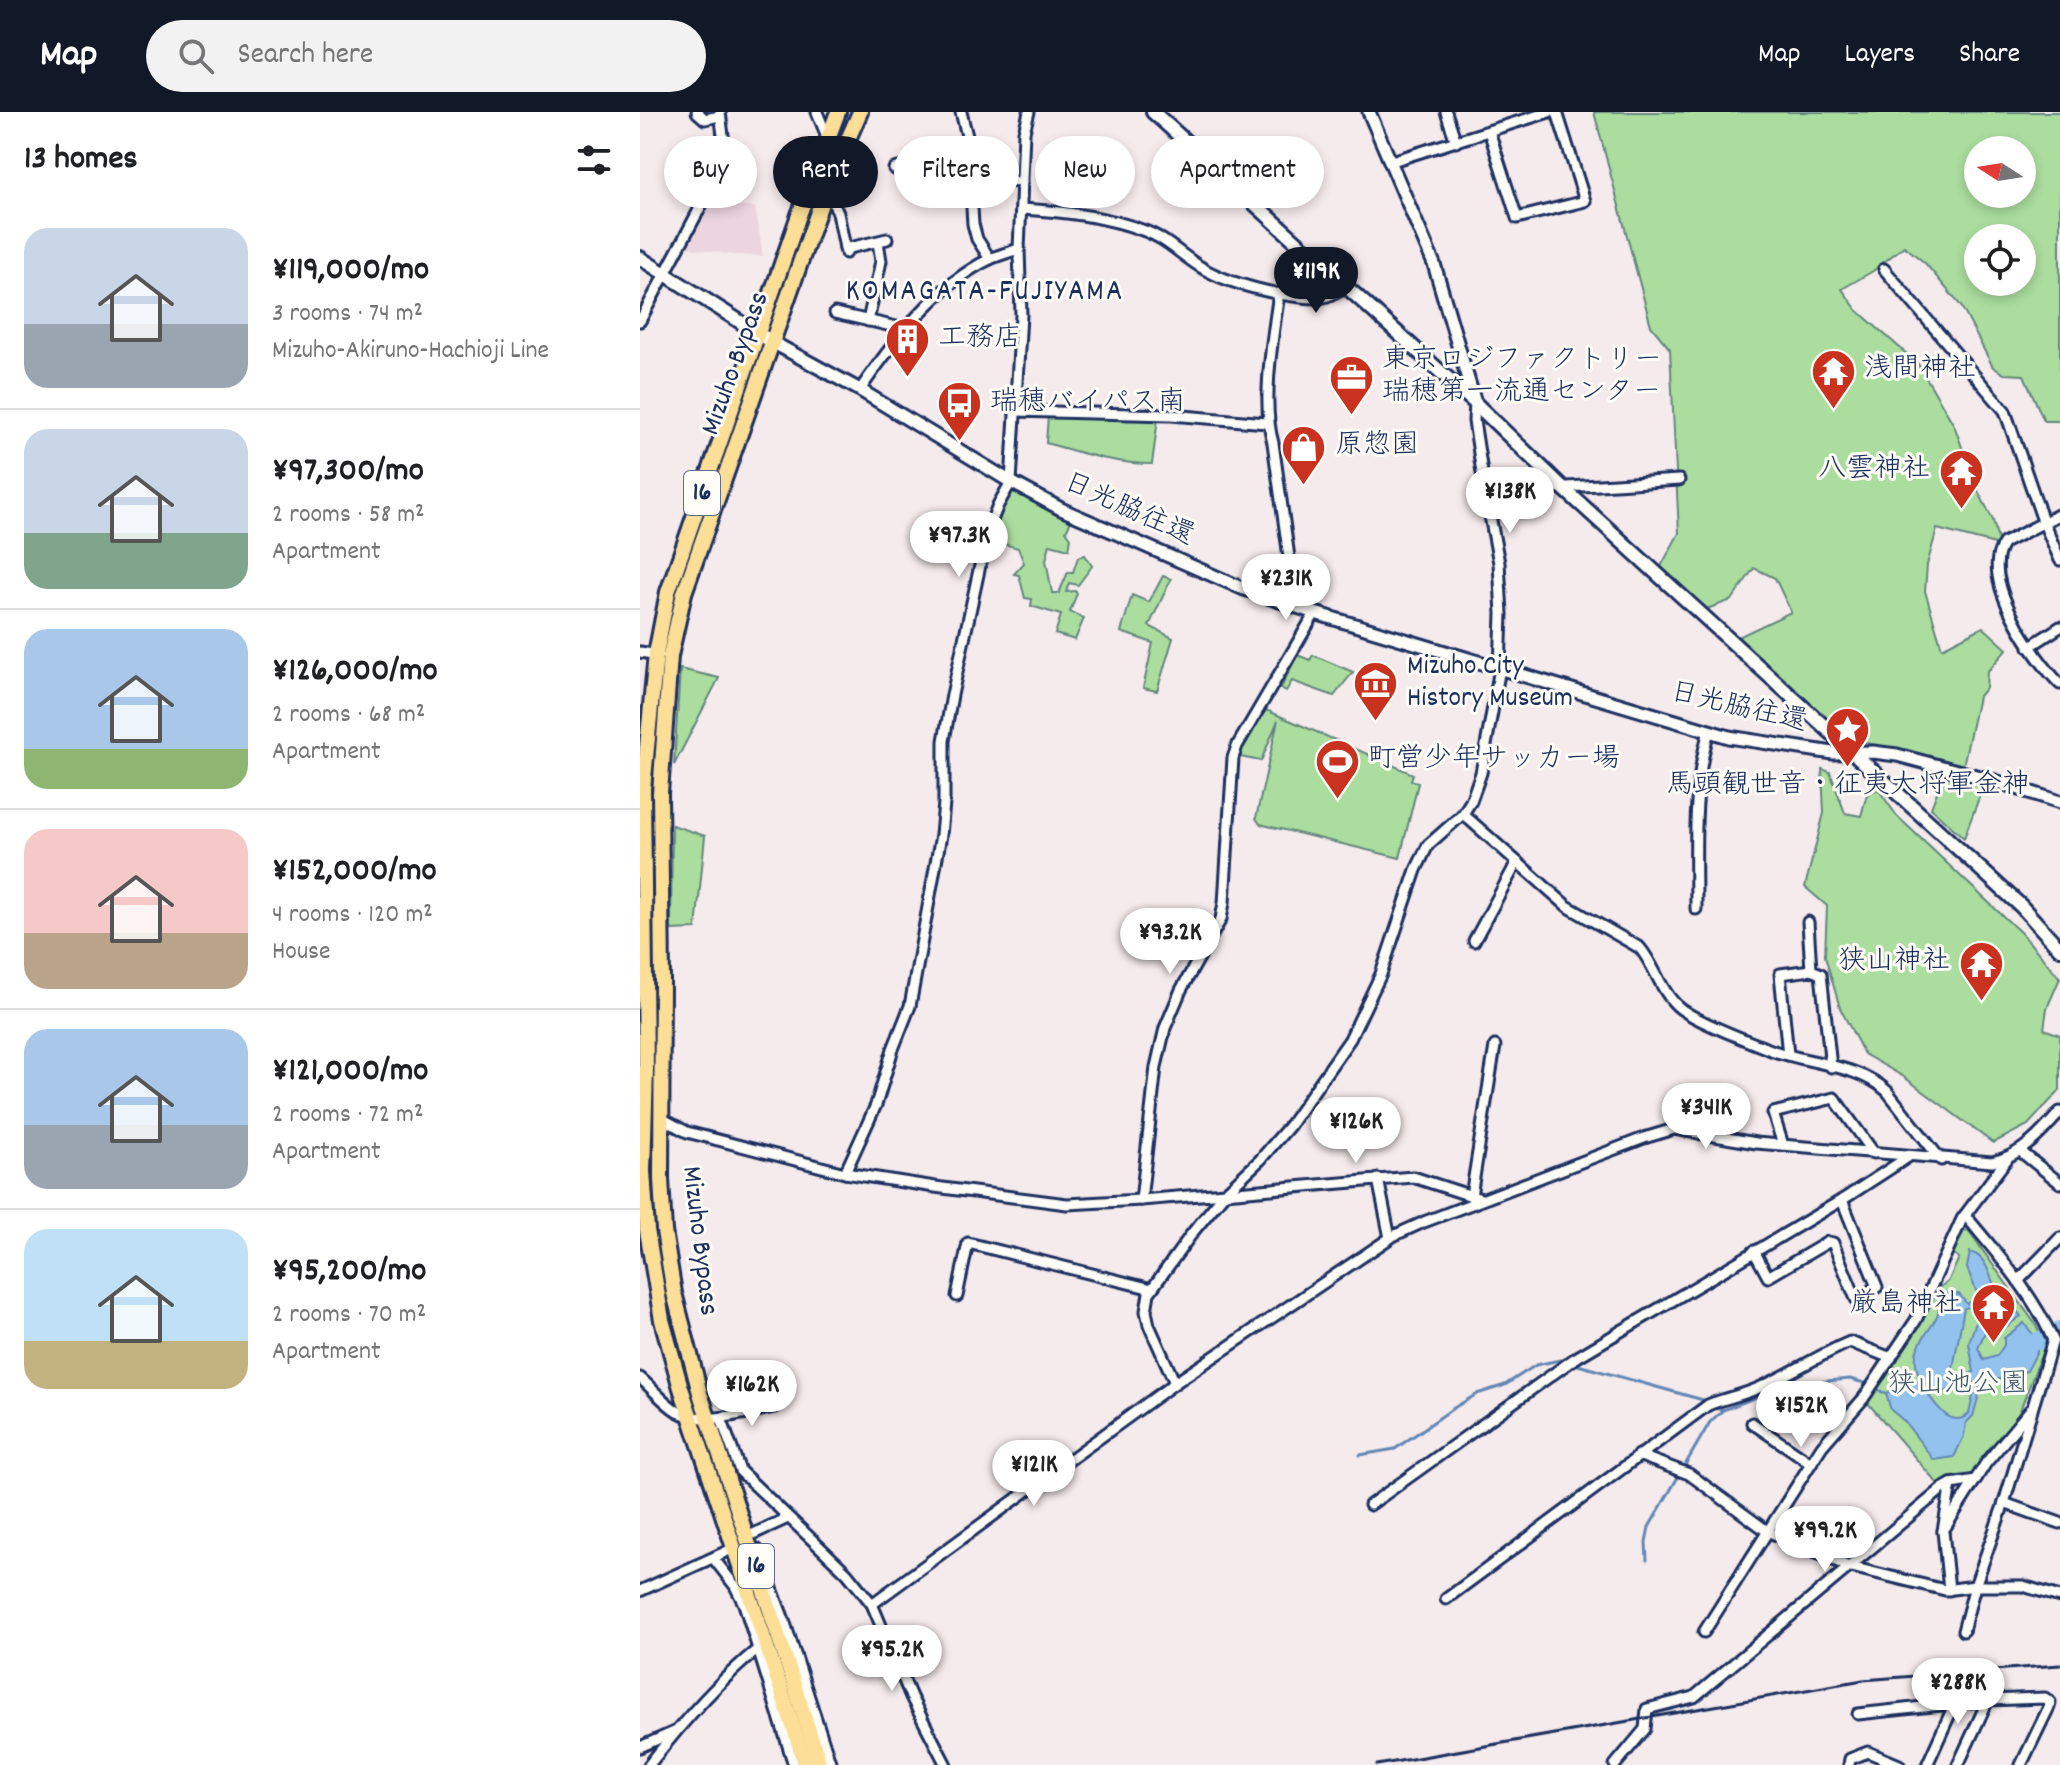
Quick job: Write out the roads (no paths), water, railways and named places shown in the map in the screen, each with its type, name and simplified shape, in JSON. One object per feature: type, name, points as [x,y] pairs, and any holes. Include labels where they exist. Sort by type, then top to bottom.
[{"type":"highway","name":"Mizuho Bypass","points":[[829,136],[838,112]]},
{"type":"highway","name":"Mizuho Bypass","points":[[849,136],[860,112]]},
{"type":"highway","name":"Mizuho Bypass","points":[[803,208],[679,557],[643,789],[642,1107],[643,1180],[651,1260],[662,1320],[734,1548],[798,1718],[820,1765]]},
{"type":"highway","name":"Mizuho Bypass","points":[[806,1765],[798,1718],[748,1531],[715,1417],[685,1340],[670,1272],[661,1192],[660,793],[663,655],[701,539],[819,208]]},
{"type":"main road","points":[[1153,112],[1475,403],[1561,486],[2021,906],[2060,949]]},
{"type":"main road","name":"日光脇往還","points":[[640,258],[772,342]]},
{"type":"street","points":[[640,321],[726,159],[720,114],[705,119],[697,112]]},
{"type":"street","points":[[817,112],[827,136]]},
{"type":"street","points":[[961,112],[967,136]]},
{"type":"street","points":[[845,1173],[876,1105],[910,1006],[939,849],[944,803],[944,741],[952,695],[987,533],[1011,482],[1021,315],[1019,249],[1024,132],[1029,112]]},
{"type":"street","points":[[1175,1383],[1146,1311],[1152,1289],[1225,1193],[1260,1160],[1290,1125],[1350,1039],[1381,974],[1416,870],[1428,845],[1463,814],[1471,801],[1481,773],[1500,668],[1502,586],[1474,421],[1475,403],[1434,264],[1369,112]]},
{"type":"street","points":[[1446,112],[1456,142]]},
{"type":"street","points":[[1392,161],[1549,112]]},
{"type":"street","points":[[1489,131],[1517,218],[1585,201],[1557,112]]},
{"type":"street","points":[[836,208],[845,251],[882,240],[881,261],[868,321]]},
{"type":"street","points":[[972,208],[977,239],[990,259]]},
{"type":"street","points":[[1021,209],[1074,214],[1143,230],[1221,277],[1279,293],[1316,299],[1326,298],[1346,288]]},
{"type":"street","points":[[860,390],[905,329],[954,283],[990,259],[1019,249]]},
{"type":"street","points":[[1884,269],[2005,411],[2043,521],[2060,560]]},
{"type":"street","points":[[1279,293],[1272,340],[1267,423],[1273,443],[1296,607]]},
{"type":"street","points":[[835,313],[905,329]]},
{"type":"street","name":"日光脇往還","points":[[772,342],[860,390],[1011,482],[1227,583],[1315,613],[1709,731],[1773,746],[1833,753],[1897,755],[2060,802]]},
{"type":"street","points":[[1014,411],[1171,415],[1267,423]]},
{"type":"street","points":[[1485,492],[1679,480]]},
{"type":"street","points":[[2060,514],[2004,543],[1998,551],[1997,569],[2003,590],[2029,647],[2060,684]]},
{"type":"street","points":[[1141,1200],[1156,1067],[1165,1028],[1181,990],[1223,911],[1233,758],[1315,613]]},
{"type":"street","points":[[2029,647],[2060,627]]},
{"type":"street","points":[[640,652],[663,655]]},
{"type":"street","points":[[1696,909],[1695,816],[1698,780],[1709,731]]},
{"type":"street","points":[[1463,814],[1567,906],[1640,948],[1671,998],[1686,1012],[1772,1051],[1858,1074],[1876,1082],[1887,1091],[1941,1160]]},
{"type":"street","points":[[1474,941],[1517,862]]},
{"type":"street","points":[[1808,922],[1811,970]]},
{"type":"street","points":[[1788,1055],[1780,974],[1811,970],[1821,974],[1831,1067]]},
{"type":"street","points":[[1476,1198],[1495,1046]]},
{"type":"street","points":[[1783,1145],[1773,1113],[1834,1098],[1874,1153]]},
{"type":"street","points":[[642,1107],[687,1132],[845,1173],[1067,1204],[1413,1177],[1476,1198]]},
{"type":"street","points":[[872,1604],[1175,1383],[1390,1238],[1476,1198],[1502,1194],[1674,1129],[1783,1145],[1992,1162],[2007,1159],[2020,1151],[2060,1112]]},
{"type":"street","points":[[2020,1151],[2060,1183]]},
{"type":"street","points":[[1370,1505],[1570,1362],[1842,1200],[1908,1157]]},
{"type":"street","points":[[1704,1632],[1811,1463],[1891,1358],[1923,1308],[1965,1215],[2007,1159]]},
{"type":"street","points":[[1378,1179],[1390,1238]]},
{"type":"street","points":[[1754,1251],[1768,1277],[1828,1242],[1833,1243],[1856,1299],[1877,1287],[1842,1200]]},
{"type":"street","points":[[1963,1631],[2055,1343],[2018,1281],[1965,1215]]},
{"type":"street","points":[[2018,1281],[2060,1238]]},
{"type":"street","points":[[957,1296],[968,1243],[1152,1289]]},
{"type":"street","points":[[1446,1599],[1709,1404],[1756,1390],[1804,1362],[1850,1342],[1891,1358]]},
{"type":"street","points":[[640,1378],[678,1412],[691,1416],[715,1417],[775,1407]]},
{"type":"street","points":[[1943,1531],[1976,1480],[2036,1403]]},
{"type":"street","points":[[715,1417],[740,1471],[847,1573],[872,1604],[911,1697],[946,1765]]},
{"type":"street","points":[[1752,1423],[1811,1463]]},
{"type":"street","points":[[1638,1455],[1682,1472],[1767,1531],[1847,1566],[1949,1590],[1975,1586],[2023,1586],[2060,1597]]},
{"type":"street","points":[[1615,1765],[1645,1729],[1647,1709],[1694,1697],[1739,1662],[1847,1566],[1951,1484],[1976,1480]]},
{"type":"street","points":[[1949,1590],[1943,1531],[1951,1484]]},
{"type":"street","points":[[2004,1503],[2060,1523]]},
{"type":"street","points":[[788,1518],[748,1531],[784,1620],[831,1765]]},
{"type":"street","points":[[640,1591],[734,1548]]},
{"type":"street","points":[[714,1559],[735,1586],[794,1765]]},
{"type":"street","points":[[649,1765],[675,1732],[758,1649]]},
{"type":"street","points":[[1858,1714],[2040,1697],[2050,1702],[2021,1765]]},
{"type":"street","points":[[1958,1765],[1988,1700]]},
{"type":"street","points":[[1927,1765],[1955,1703]]},
{"type":"street","points":[[640,1747],[675,1732]]},
{"type":"street","points":[[1849,1765],[1850,1759],[1868,1752],[1899,1765]]},
{"type":"water","points":[[1970,1252],[1981,1259],[1988,1269],[2000,1297],[2021,1316],[2000,1331],[1985,1332],[1978,1348],[1984,1360],[1997,1356],[2004,1345],[2004,1338],[2024,1323],[2038,1341],[2037,1352],[2027,1371],[1982,1384],[1973,1416],[1966,1423],[1964,1436],[1954,1457],[1934,1460],[1904,1421],[1891,1410],[1886,1394],[1909,1381],[1920,1379],[1916,1353],[1937,1317],[1943,1295],[1959,1294],[1967,1304],[1979,1298],[1967,1268]],"holes":[[[1981,1305],[1969,1343],[1974,1372],[1957,1378],[1952,1374],[1964,1308]],[[1967,1379],[1972,1380],[1975,1387],[1969,1414],[1962,1418],[1950,1418],[1927,1393],[1931,1388],[1946,1391]]]},
{"type":"waterway","points":[[2038,1341],[2060,1330]]},
{"type":"waterway","points":[[1360,1455],[1395,1449],[1477,1394],[1505,1385],[1536,1365],[1560,1360],[1703,1400],[1713,1408],[1723,1410],[1791,1384],[1850,1379],[1868,1384]]},
{"type":"waterway","points":[[1875,1388],[1886,1394]]},
{"type":"waterway","points":[[1647,1560],[1649,1527],[1710,1422],[1723,1410]]},
{"type":"railway","points":[[1377,1765],[1863,1680],[2060,1665]]},
{"type":"place","name":"工務店","points":[[907,379]]},
{"type":"place","name":"浅間神社","points":[[1833,410]]},
{"type":"place","name":"東京ロジファクトリー 瑞穂第一流通センター","points":[[1351,417]]},
{"type":"place","name":"瑞穂バイパス南","points":[[959,443]]},
{"type":"place","name":"原惣園","points":[[1304,486]]},
{"type":"place","name":"八雲神社","points":[[1961,510]]},
{"type":"place","name":"Mizuho City History Museum","points":[[1376,723]]},
{"type":"place","name":"馬頭観世音・征夷大将軍金神","points":[[1848,769]]},
{"type":"place","name":"町営少年サッカー場","points":[[1337,800]]},
{"type":"place","name":"狭山神社","points":[[1981,1002]]},
{"type":"place","name":"厳島神社","points":[[1993,1345]]},
{"type":"district","name":"KOMAGATA-FUJIYAMA","points":[[985,293]]},
{"type":"park label","name":"狭山池公園","points":[[1958,1386]]}]
